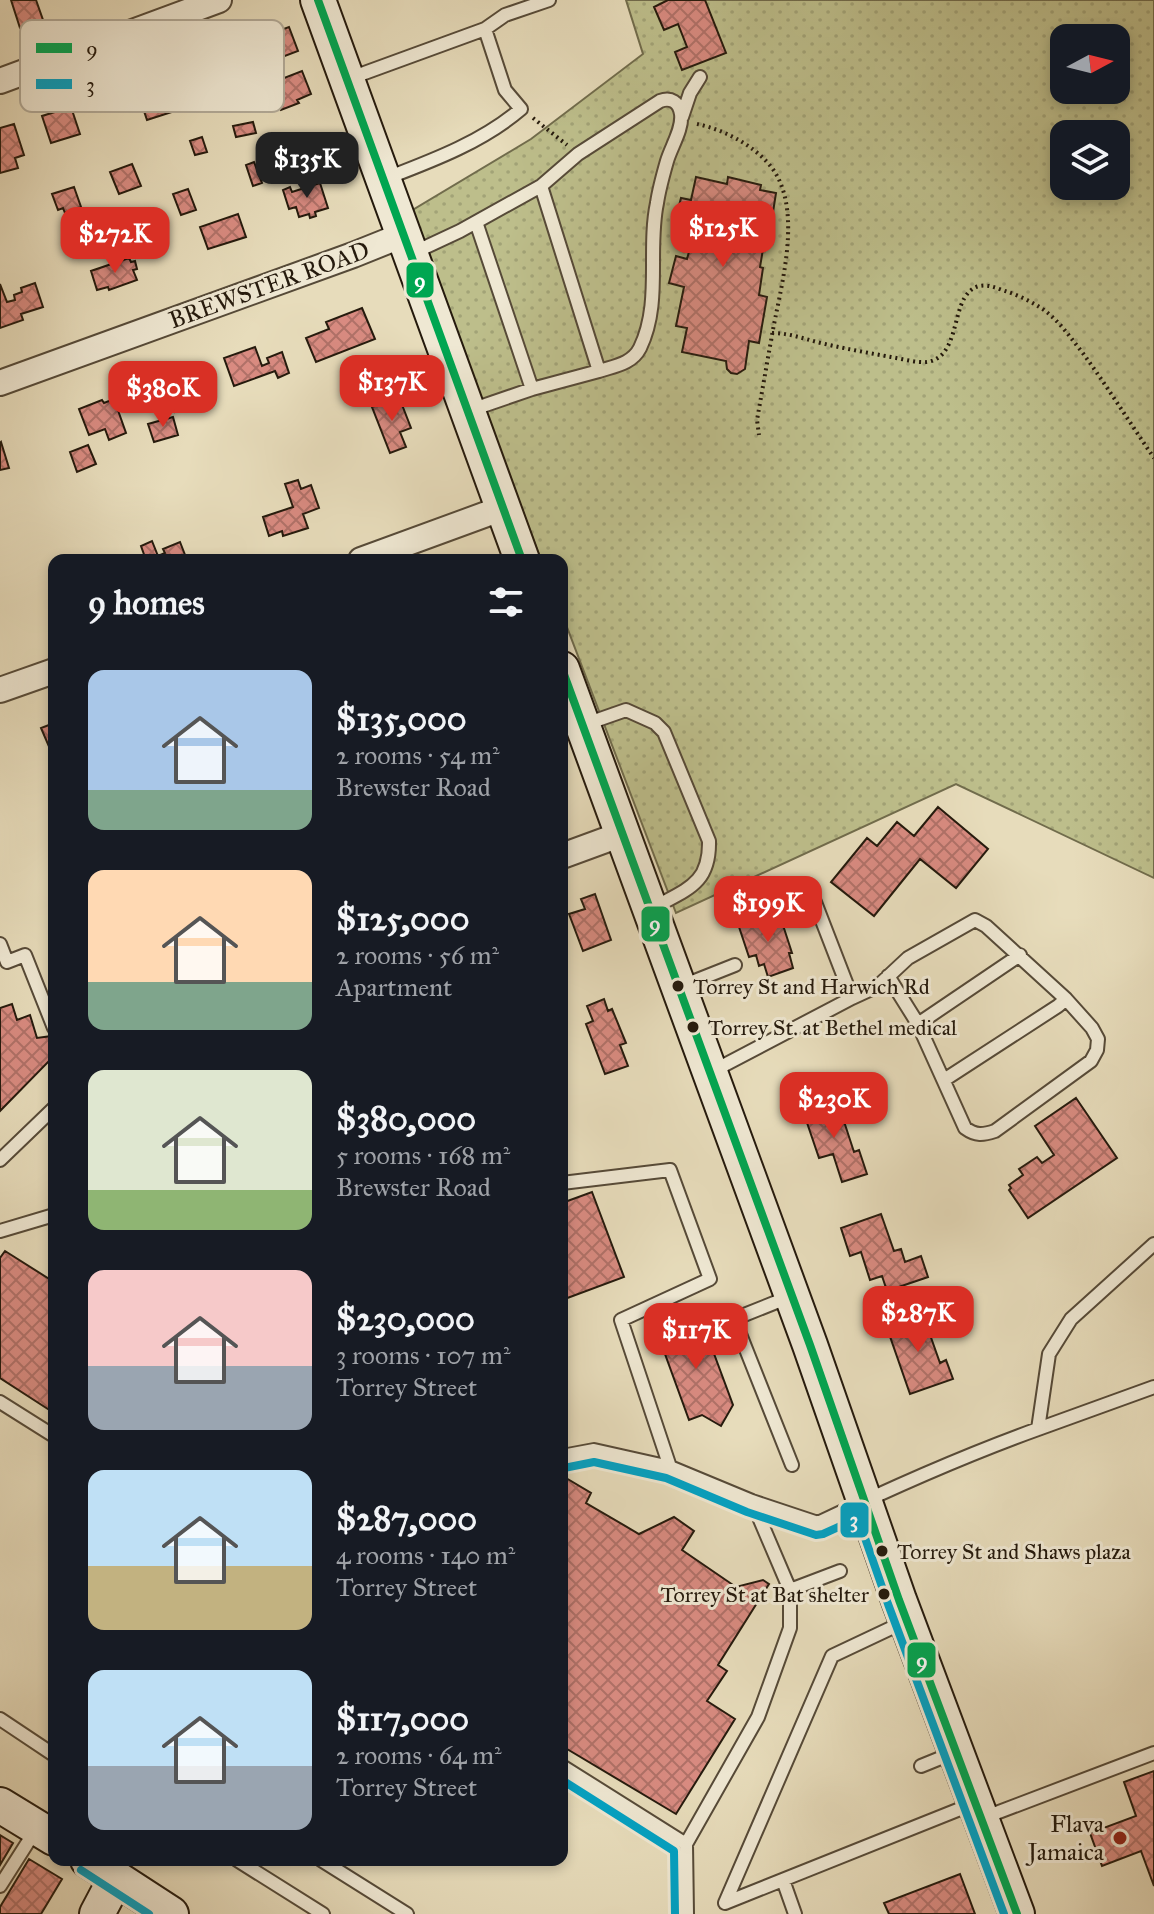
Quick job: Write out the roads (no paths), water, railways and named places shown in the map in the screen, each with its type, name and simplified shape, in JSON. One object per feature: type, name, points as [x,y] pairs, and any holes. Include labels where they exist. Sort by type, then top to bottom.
[{"type":"main road","points":[[318,0],[520,554]]},
{"type":"main road","points":[[568,686],[792,1296],[907,1621],[1017,1914]]},
{"type":"main road","points":[[0,1805],[46,1833]]},
{"type":"main road","points":[[97,1914],[109,1869],[168,1913]]},
{"type":"street","points":[[165,20],[219,0]]},
{"type":"street","points":[[0,81],[20,74]]},
{"type":"street","name":"BREWSTER ROAD","points":[[0,383],[338,261],[407,244]]},
{"type":"street","points":[[377,554],[503,508]]},
{"type":"street","points":[[0,690],[48,673]]},
{"type":"street","points":[[568,854],[622,834]]},
{"type":"lane","points":[[499,0],[505,15]]},
{"type":"lane","points":[[346,79],[485,29],[505,15],[549,0]]},
{"type":"lane","points":[[384,179],[446,155],[502,125],[521,109],[505,90],[485,29]]},
{"type":"lane","points":[[468,411],[630,360],[640,348],[647,328],[652,291],[656,203],[690,93],[700,77]]},
{"type":"lane","points":[[407,244],[476,222],[541,186],[578,154],[660,101],[673,100],[680,111],[681,121]]},
{"type":"lane","points":[[541,186],[599,371]]},
{"type":"lane","points":[[476,222],[532,389]]},
{"type":"lane","points":[[582,725],[626,710],[655,723],[664,732],[709,841],[706,872],[687,889],[650,909]]},
{"type":"lane","points":[[811,892],[852,998]]},
{"type":"lane","points":[[710,1072],[878,986],[888,976],[908,958],[975,920],[1020,955],[1066,999],[1092,1028],[1098,1039],[1097,1050],[1091,1061],[995,1131],[985,1135],[973,1134],[965,1128],[918,1024],[888,976]]},
{"type":"lane","points":[[0,944],[7,962],[25,955],[48,1013]]},
{"type":"lane","points":[[918,1024],[1020,955]]},
{"type":"lane","points":[[679,987],[735,965]]},
{"type":"lane","points":[[944,1080],[1066,999]]},
{"type":"lane","points":[[0,1160],[48,1114]]},
{"type":"lane","points":[[568,1182],[670,1170],[710,1279],[621,1320],[670,1467]]},
{"type":"lane","points":[[0,1231],[48,1217]]},
{"type":"lane","points":[[1038,1429],[1049,1354],[1056,1342],[1071,1319],[1154,1244]]},
{"type":"lane","points":[[792,1296],[734,1319],[792,1465]]},
{"type":"lane","points":[[568,1455],[594,1450],[670,1467],[752,1501],[818,1523],[980,1450],[1154,1387]]},
{"type":"lane","points":[[0,1402],[48,1432]]},
{"type":"lane","points":[[687,1914],[686,1844],[758,1717],[790,1628],[790,1590],[752,1501]]},
{"type":"lane","points":[[790,1590],[840,1571]]},
{"type":"lane","points":[[907,1621],[832,1656],[725,1903],[978,1811],[1154,1753]]},
{"type":"lane","points":[[0,1719],[48,1751]]},
{"type":"lane","points":[[921,1766],[956,1751]]},
{"type":"lane","points":[[568,1770],[686,1844]]},
{"type":"lane","points":[[0,1886],[46,1833]]},
{"type":"lane","points":[[247,1866],[323,1914]]},
{"type":"lane","points":[[331,1866],[407,1914]]},
{"type":"lane","points":[[783,1880],[795,1914]]},
{"type":"place","name":"Torrey St and Harwich Rd","points":[[678,986]]},
{"type":"place","name":"Torrey St. at Bethel medical","points":[[693,1027]]},
{"type":"place","name":"Torrey St and Shaws plaza","points":[[882,1551]]},
{"type":"place","name":"Torrey St at Bat shelter","points":[[884,1594]]},
{"type":"place","name":"Flava Jamaica","points":[[1120,1838]]}]
